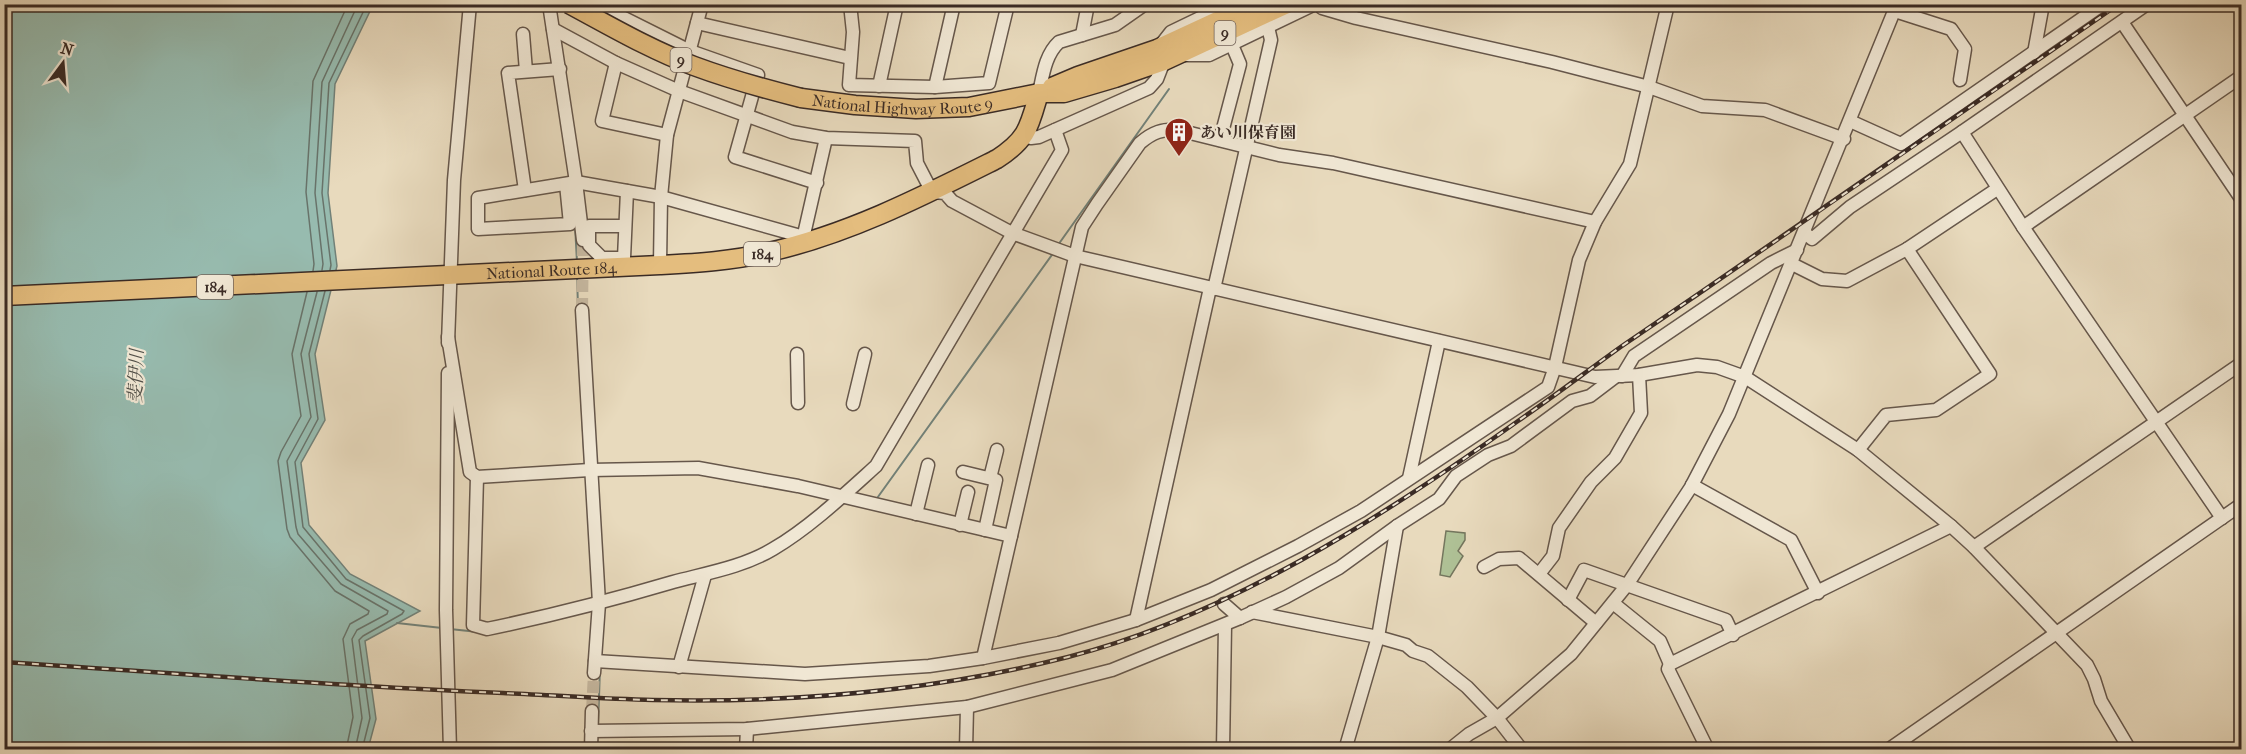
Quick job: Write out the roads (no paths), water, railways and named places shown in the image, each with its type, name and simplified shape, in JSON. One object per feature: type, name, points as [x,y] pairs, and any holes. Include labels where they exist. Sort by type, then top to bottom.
[{"type":"highway","name":"National Highway Route 9","points":[[569,4],[635,39],[692,65],[745,84],[801,98],[855,105],[916,109],[969,107],[1039,93],[1064,93],[1115,78],[1166,55],[1295,8]]},
{"type":"highway","name":"National Highway Route 9","points":[[1166,55],[1254,4]]},
{"type":"highway","name":"National Route 184","points":[[4,296],[426,278],[714,262],[767,253],[857,225],[932,192],[996,159],[1011,150],[1024,136],[1039,93]]},
{"type":"street","points":[[450,750],[446,610],[449,275],[454,180],[470,4]]},
{"type":"street","points":[[549,4],[560,69],[571,183],[583,240]]},
{"type":"street","points":[[596,4],[690,51],[758,75],[735,157],[817,183]]},
{"type":"street","points":[[660,265],[667,135],[702,4]]},
{"type":"street","points":[[850,4],[853,32],[849,85],[935,87],[989,83],[1008,4]]},
{"type":"street","points":[[879,86],[897,4]]},
{"type":"street","points":[[935,87],[954,4]]},
{"type":"street","points":[[1082,35],[1088,4]]},
{"type":"street","points":[[1039,93],[1047,58],[1052,48],[1059,42],[1115,25],[1144,4]]},
{"type":"street","points":[[1024,136],[1039,137],[1149,88],[1157,79],[1171,32],[1229,4]]},
{"type":"street","points":[[1166,55],[1209,55],[1268,27],[1295,8],[1316,4],[1356,18],[1541,59],[1648,87],[1702,106],[1766,110],[1844,139]]},
{"type":"street","points":[[582,310],[599,603],[595,667],[679,667],[805,674],[928,666],[1059,643],[1218,598],[1361,511],[1548,387],[1555,367],[1579,260],[1595,222],[1630,164],[1668,4]]},
{"type":"street","points":[[2034,53],[2043,4]]},
{"type":"street","points":[[1850,121],[1901,144],[2103,4]]},
{"type":"street","points":[[1805,233],[1812,239],[1850,207],[2147,4]]},
{"type":"street","points":[[1449,750],[1497,718],[1571,654],[1627,585],[1692,485],[1729,414],[1745,377],[1896,8],[1951,29],[1965,49],[1960,80]]},
{"type":"street","points":[[2122,22],[2241,200]]},
{"type":"street","points":[[697,23],[850,58]]},
{"type":"street","points":[[1136,620],[1271,40],[1268,27]]},
{"type":"street","points":[[553,29],[616,63],[679,91],[792,132],[825,138],[915,141],[917,163],[932,192],[945,193],[952,201],[1012,233],[1075,256],[1595,377],[1639,375],[1697,365],[1717,368],[1745,377],[1858,450],[1974,547],[2086,665],[2094,679],[2101,701],[2130,750]]},
{"type":"street","points":[[523,34],[526,71]]},
{"type":"street","points":[[1220,141],[1240,64],[1232,45]]},
{"type":"street","points":[[616,63],[602,121],[667,135]]},
{"type":"street","points":[[525,189],[508,73],[560,69]]},
{"type":"street","points":[[2023,228],[2241,76]]},
{"type":"street","points":[[983,658],[1082,228],[1096,204],[1140,143],[1150,135],[1163,129],[1280,155],[1333,163],[1595,222]]},
{"type":"street","points":[[477,477],[473,625],[487,629],[705,575],[747,561],[773,549],[842,497],[876,466],[1062,150],[1055,130]]},
{"type":"street","points":[[1962,132],[2023,228],[2222,518]]},
{"type":"street","points":[[571,183],[570,224],[478,229],[478,198],[571,183],[662,197],[803,240],[825,138]]},
{"type":"street","points":[[1792,264],[1822,279],[1847,281],[1907,249],[1997,189]]},
{"type":"street","points":[[625,226],[627,191]]},
{"type":"street","points":[[1858,450],[1886,415],[1936,410],[1990,374],[1907,249]]},
{"type":"street","points":[[591,731],[747,729],[967,706],[1112,670],[1225,625],[1339,568],[1439,499],[1456,476],[1488,456],[1511,446],[1572,401],[1590,396],[1619,376],[1634,356],[1771,263],[1797,250]]},
{"type":"street","points":[[448,337],[470,472],[477,477],[590,470],[698,468],[798,486],[1011,536]]},
{"type":"street","points":[[1409,478],[1439,341]]},
{"type":"street","points":[[797,354],[798,403]]},
{"type":"street","points":[[853,404],[865,354]]},
{"type":"street","points":[[1974,547],[2241,363]]},
{"type":"street","points":[[1539,574],[1553,556],[1560,528],[1591,482],[1615,458],[1641,413],[1639,375]]},
{"type":"street","points":[[990,478],[997,450]]},
{"type":"street","points":[[916,514],[928,465]]},
{"type":"street","points":[[963,472],[996,480],[985,530]]},
{"type":"street","points":[[1692,485],[1791,540],[1818,593]]},
{"type":"street","points":[[960,525],[968,492]]},
{"type":"street","points":[[1888,750],[2241,504]]},
{"type":"street","points":[[1345,750],[1378,637],[1397,526]]},
{"type":"street","points":[[1670,664],[1951,526]]},
{"type":"street","points":[[1484,567],[1499,559],[1520,558],[1596,623]]},
{"type":"street","points":[[1568,600],[1584,570],[1726,620],[1733,635]]},
{"type":"street","points":[[679,667],[705,575]]},
{"type":"street","points":[[1218,598],[1240,618]]},
{"type":"street","points":[[1613,603],[1660,641],[1670,664],[1668,669],[1708,750]]},
{"type":"street","points":[[1252,612],[1378,637],[1406,645],[1413,651],[1428,656],[1467,687],[1497,718],[1522,750]]},
{"type":"street","points":[[1223,750],[1225,625]]},
{"type":"street","points":[[966,750],[967,706]]},
{"type":"street","points":[[591,750],[592,711]]},
{"type":"street","points":[[746,750],[747,729]]},
{"type":"water","name":"斐伊川","points":[[20,5],[373,5],[335,84],[328,193],[337,266],[315,354],[325,420],[301,463],[309,525],[350,574],[420,611],[365,641],[376,719],[368,749],[5,749],[4,151],[8,150],[3,62],[7,19]]},
{"type":"waterway","points":[[1058,245],[1169,89]]},
{"type":"waterway","points":[[575,225],[577,262]]},
{"type":"waterway","points":[[875,501],[1054,252]]},
{"type":"waterway","points":[[577,276],[578,307]]},
{"type":"waterway","points":[[578,342],[584,450]]},
{"type":"waterway","points":[[397,623],[442,628]]},
{"type":"waterway","points":[[450,629],[478,632]]},
{"type":"waterway","points":[[598,726],[600,668]]},
{"type":"tunnel","points":[[582,310],[583,240]]},
{"type":"tunnel","points":[[592,711],[594,673]]},
{"type":"railway","points":[[4,662],[378,687],[616,699],[757,699],[862,692],[966,678],[1068,657],[1128,639],[1187,616],[1245,589],[1359,527],[1414,492],[2119,4]]},
{"type":"place","name":"あい川保育園","points":[[1179,158]]}]
